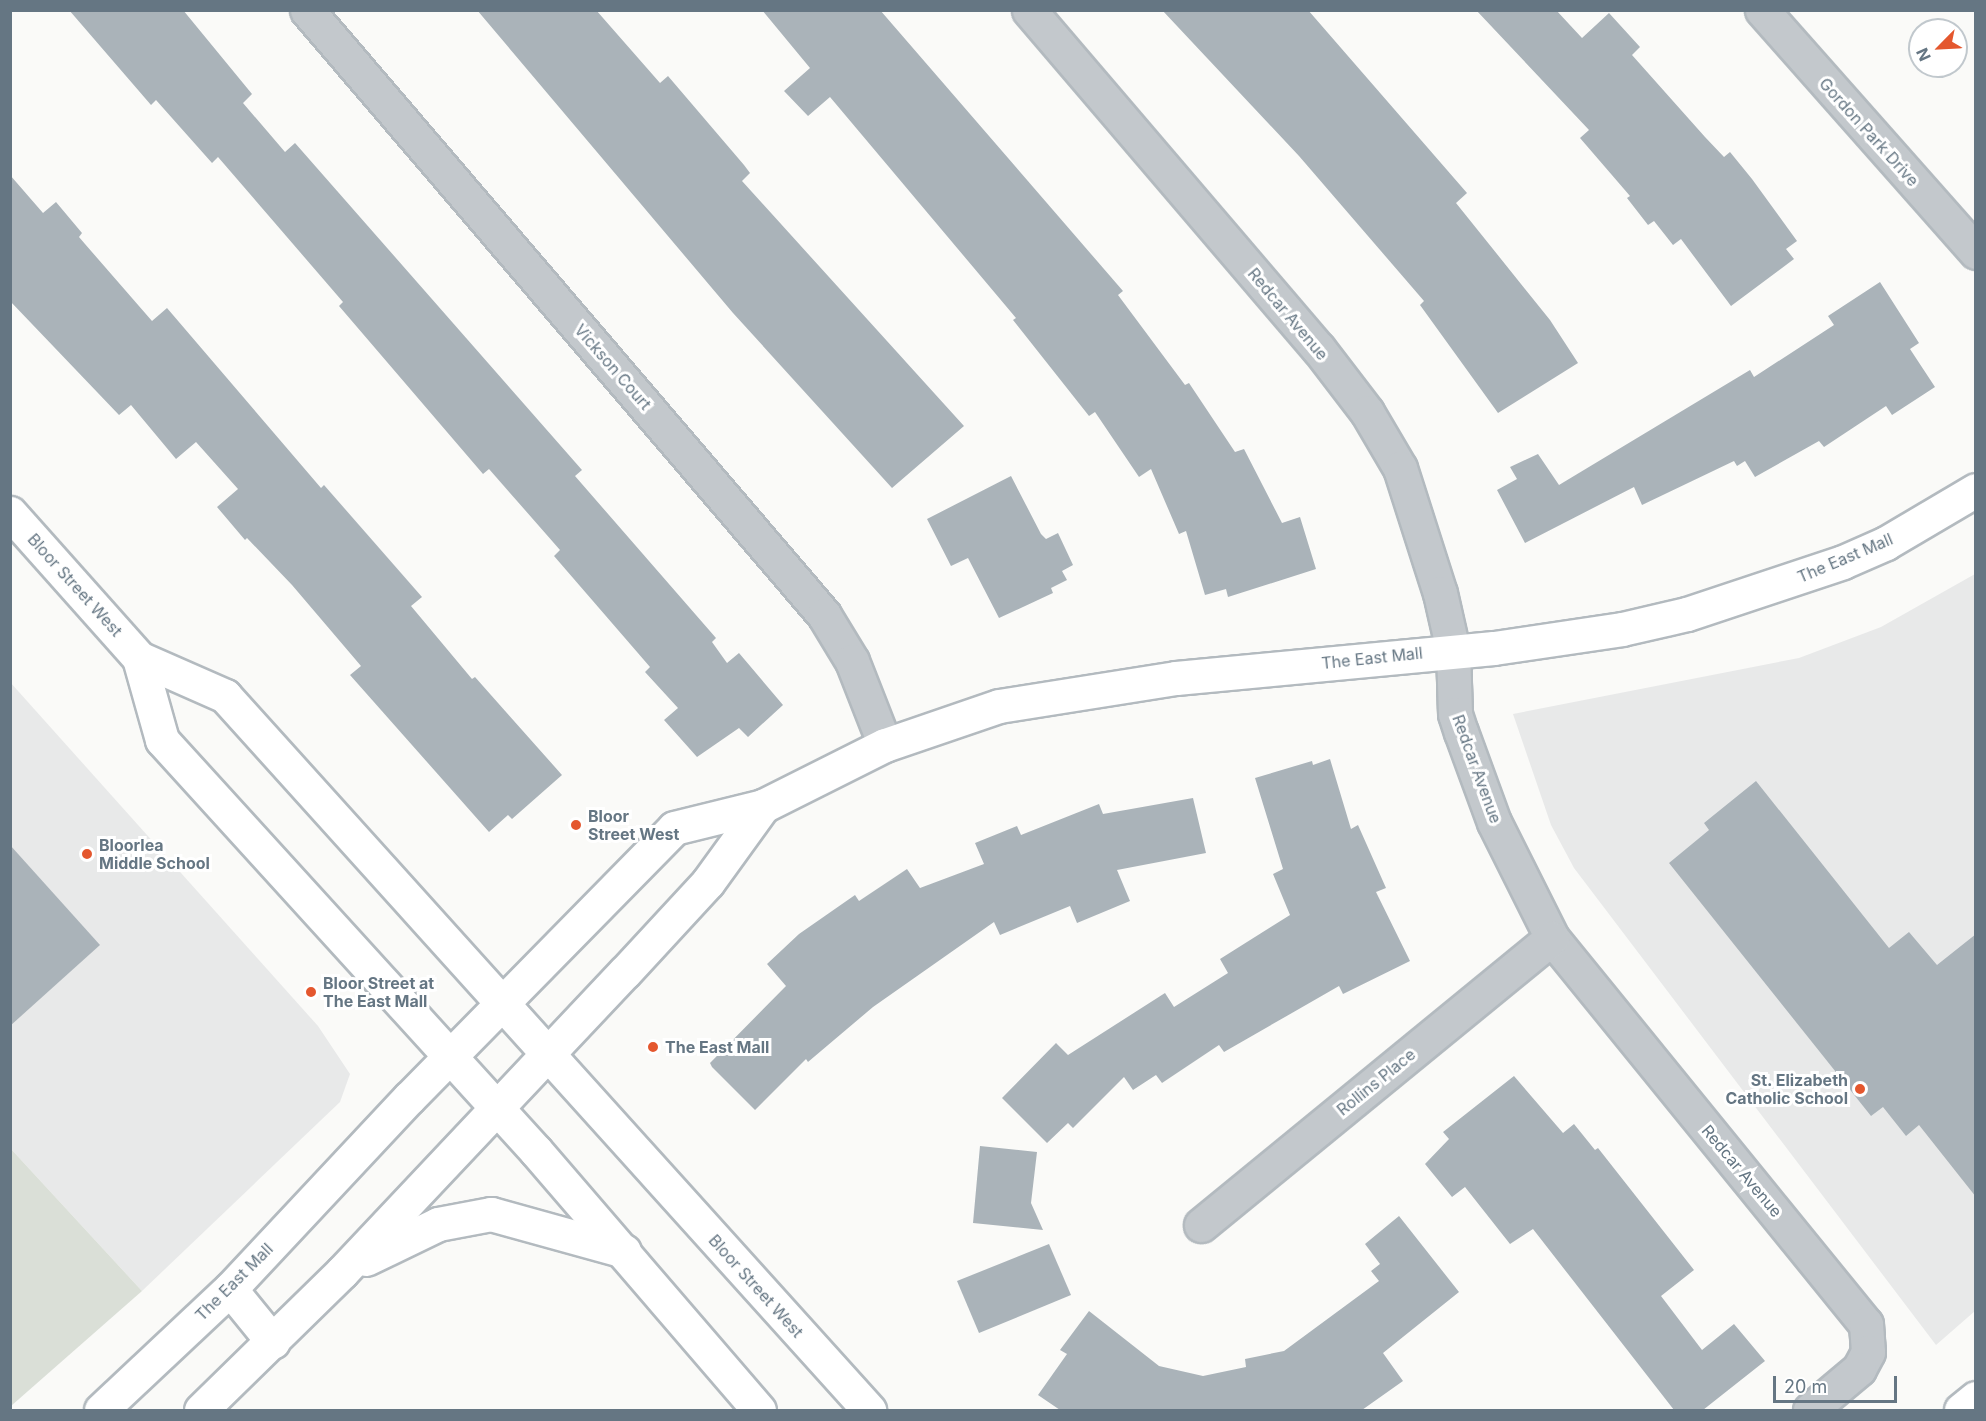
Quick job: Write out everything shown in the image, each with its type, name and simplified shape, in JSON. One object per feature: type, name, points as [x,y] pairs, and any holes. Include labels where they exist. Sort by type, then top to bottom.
[{"type":"main road","name":"The East Mall","points":[[101,1410],[230,1289],[449,1059],[674,828],[763,806],[885,745],[999,706],[1086,690],[1622,629],[1746,596],[1886,543],[1976,490]]},
{"type":"main road","name":"Bloor Street West","points":[[10,513],[139,658],[225,696],[545,1054],[869,1410]]},
{"type":"main road","name":"Bloor Street West","points":[[139,658],[162,740],[449,1059],[498,1108],[626,1252],[759,1410]]},
{"type":"main road","name":"The East Mall","points":[[201,1410],[342,1272],[498,1108],[545,1054],[708,882],[763,806]]},
{"type":"main road","points":[[342,1272],[438,1224],[491,1214],[626,1252]]},
{"type":"main road","points":[[230,1289],[273,1342]]},
{"type":"main road","points":[[1961,1410],[1976,1398]]},
{"type":"street","name":"Vickson Court","points":[[307,10],[824,615],[852,661],[885,745]]},
{"type":"street","name":"Redcar Avenue","points":[[1029,10],[1318,348],[1367,412],[1400,468],[1412,499],[1453,650],[1455,714],[1494,822],[1552,938],[1866,1323],[1868,1352],[1859,1369],[1810,1410]]},
{"type":"street","name":"Gordon Park Drive","points":[[1762,10],[1976,252]]},
{"type":"street","name":"Rollins Place","points":[[1201,1225],[1552,938]]},
{"type":"shaded area","name":"St. Elizabeth Catholic School","points":[[1975,574],[1975,1311],[1936,1345],[1574,868],[1551,825],[1513,714],[1799,658],[1881,627]]},
{"type":"shaded area","name":"Bloorlea Middle School","points":[[10,682],[318,1026],[350,1074],[340,1102],[142,1291],[11,1149]]},
{"type":"shaded area","points":[[11,1149],[142,1291],[10,1406]]},
{"type":"building","points":[[69,10],[183,10],[252,94],[243,103],[285,152],[295,143],[582,470],[575,476],[716,638],[712,642],[727,663],[739,653],[783,705],[748,737],[739,728],[697,757],[664,720],[678,708],[645,672],[650,667],[554,556],[560,550],[489,469],[483,474],[339,306],[343,302],[218,157],[212,163],[156,100],[151,105]]},
{"type":"building","points":[[477,10],[596,10],[660,83],[668,76],[750,173],[742,181],[964,426],[892,488],[733,313]]},
{"type":"building","points":[[762,10],[880,10],[1123,291],[1118,295],[1185,385],[1189,383],[1235,452],[1244,449],[1282,523],[1300,517],[1316,569],[1228,597],[1226,589],[1205,595],[1186,531],[1179,534],[1151,469],[1139,477],[1095,412],[1089,416],[1013,320],[1016,318],[830,97],[808,116],[784,91],[810,68]]},
{"type":"building","points":[[1162,10],[1308,10],[1467,193],[1456,203],[1550,320],[1578,363],[1498,413],[1420,305],[1424,301],[1299,156]]},
{"type":"building","points":[[1476,10],[1556,10],[1582,38],[1609,13],[1640,47],[1632,55],[1724,157],[1730,152],[1752,179],[1797,241],[1786,249],[1794,259],[1731,306],[1681,239],[1673,245],[1654,221],[1648,225],[1627,198],[1630,196],[1580,138],[1589,130]]},
{"type":"building","points":[[10,175],[43,213],[56,202],[82,233],[79,237],[152,321],[167,308],[321,488],[324,485],[422,597],[411,606],[472,679],[475,677],[562,775],[512,819],[508,815],[489,832],[350,675],[361,666],[292,585],[247,538],[245,540],[217,507],[238,489],[196,442],[176,459],[131,405],[119,415],[10,301]]},
{"type":"building","points":[[1880,282],[1919,343],[1910,349],[1935,387],[1892,415],[1886,406],[1824,447],[1819,441],[1755,477],[1745,461],[1737,466],[1734,461],[1642,505],[1634,487],[1525,543],[1497,490],[1517,479],[1510,467],[1538,454],[1559,485],[1750,370],[1754,377],[1834,325],[1828,316]]},
{"type":"building","points":[[1011,476],[1041,534],[1046,539],[1058,533],[1073,565],[1062,571],[1067,580],[1051,588],[1053,593],[999,618],[968,558],[951,566],[927,519]]},
{"type":"building","points":[[1330,759],[1351,829],[1358,825],[1386,888],[1376,892],[1410,961],[1343,994],[1339,986],[1224,1052],[1219,1045],[1162,1083],[1156,1075],[1133,1090],[1124,1077],[1073,1128],[1068,1123],[1047,1143],[1002,1098],[1056,1043],[1068,1055],[1165,993],[1174,1007],[1228,973],[1220,959],[1290,915],[1273,874],[1283,869],[1255,778],[1312,761],[1313,765]]},
{"type":"building","points":[[1756,781],[1889,948],[1909,932],[1937,965],[1976,934],[1976,1197],[1919,1125],[1906,1136],[1883,1107],[1871,1116],[1669,863],[1709,830],[1704,823]]},
{"type":"building","points":[[1193,798],[1206,853],[1117,870],[1130,901],[1077,923],[1070,906],[1000,935],[994,922],[873,1007],[808,1062],[806,1059],[755,1110],[712,1067],[710,1063],[786,986],[767,964],[799,934],[855,895],[859,901],[907,869],[920,888],[984,864],[975,843],[1017,826],[1021,835],[1099,804],[1103,814]]},
{"type":"building","points":[[10,845],[100,945],[10,1026]]},
{"type":"building","points":[[1514,1076],[1563,1133],[1574,1124],[1595,1150],[1598,1148],[1694,1270],[1661,1296],[1702,1350],[1734,1324],[1765,1361],[1703,1410],[1674,1410],[1533,1229],[1510,1244],[1465,1187],[1452,1197],[1425,1164],[1449,1139],[1443,1132]]},
{"type":"building","points":[[980,1146],[1037,1152],[1031,1203],[1043,1230],[973,1223]]},
{"type":"building","points":[[1399,1216],[1459,1292],[1383,1353],[1403,1381],[1362,1410],[1060,1410],[1038,1395],[1067,1354],[1060,1350],[1089,1311],[1159,1366],[1203,1376],[1246,1367],[1245,1359],[1284,1351],[1379,1281],[1371,1271],[1380,1264],[1365,1244]]},
{"type":"building","points":[[1049,1244],[1071,1295],[979,1333],[957,1281]]},
{"type":"place","name":"Bloor Street West","points":[[576,825]]},
{"type":"place","name":"Bloorlea Middle School","points":[[87,854]]},
{"type":"place","name":"Bloor Street at The East Mall","points":[[311,992]]},
{"type":"place","name":"The East Mall","points":[[653,1047]]},
{"type":"place","name":"St. Elizabeth Catholic School","points":[[1860,1089]]}]
